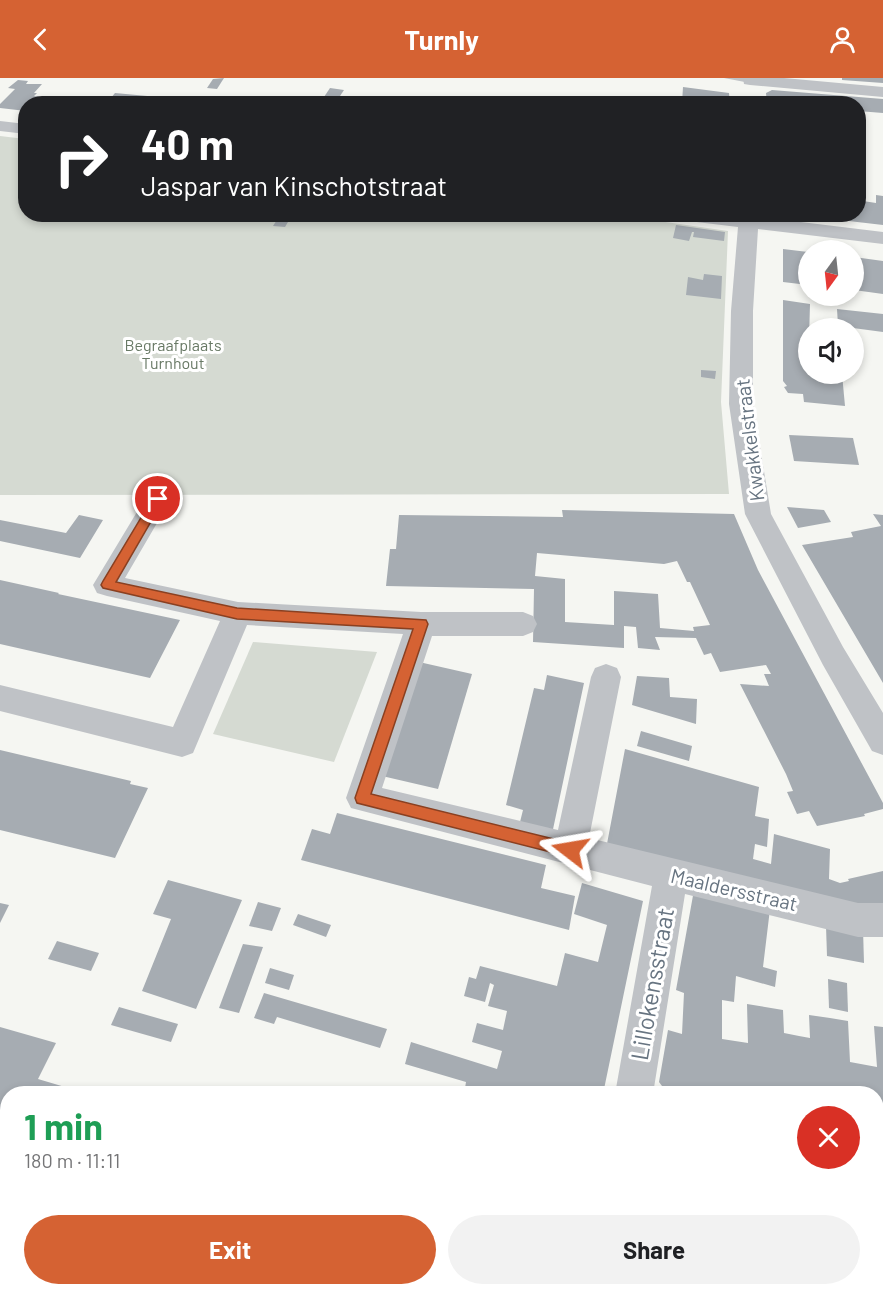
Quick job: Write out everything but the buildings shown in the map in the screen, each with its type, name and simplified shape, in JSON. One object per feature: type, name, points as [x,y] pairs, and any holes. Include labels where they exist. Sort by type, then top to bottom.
[{"type":"street","points":[[750,83],[883,92]]},
{"type":"street","points":[[0,126],[18,128]]},
{"type":"street","name":"Kwakkelstraat","points":[[749,222],[742,311],[741,404],[758,513],[832,656],[883,741]]},
{"type":"street","points":[[776,222],[883,238]]},
{"type":"street","points":[[158,499],[107,585],[237,614],[421,624],[523,624]]},
{"type":"street","points":[[0,698],[182,743],[237,614]]},
{"type":"street","name":"Maaldersstraat","points":[[421,624],[362,798],[858,920],[883,920]]},
{"type":"street","points":[[578,852],[606,677]]},
{"type":"street","name":"Lillokensstraat","points":[[635,1086],[671,875]]},
{"type":"lane","points":[[728,78],[750,83]]},
{"type":"green space","name":"Begraafplaats Turnhout","points":[[0,136],[18,138],[18,222],[666,222],[728,231],[721,402],[729,494],[0,495]]},
{"type":"green space","points":[[253,642],[377,652],[334,762],[213,734]]},
{"type":"route","points":[[158,499],[107,585],[237,614],[421,624],[362,798],[570,850]]}]
